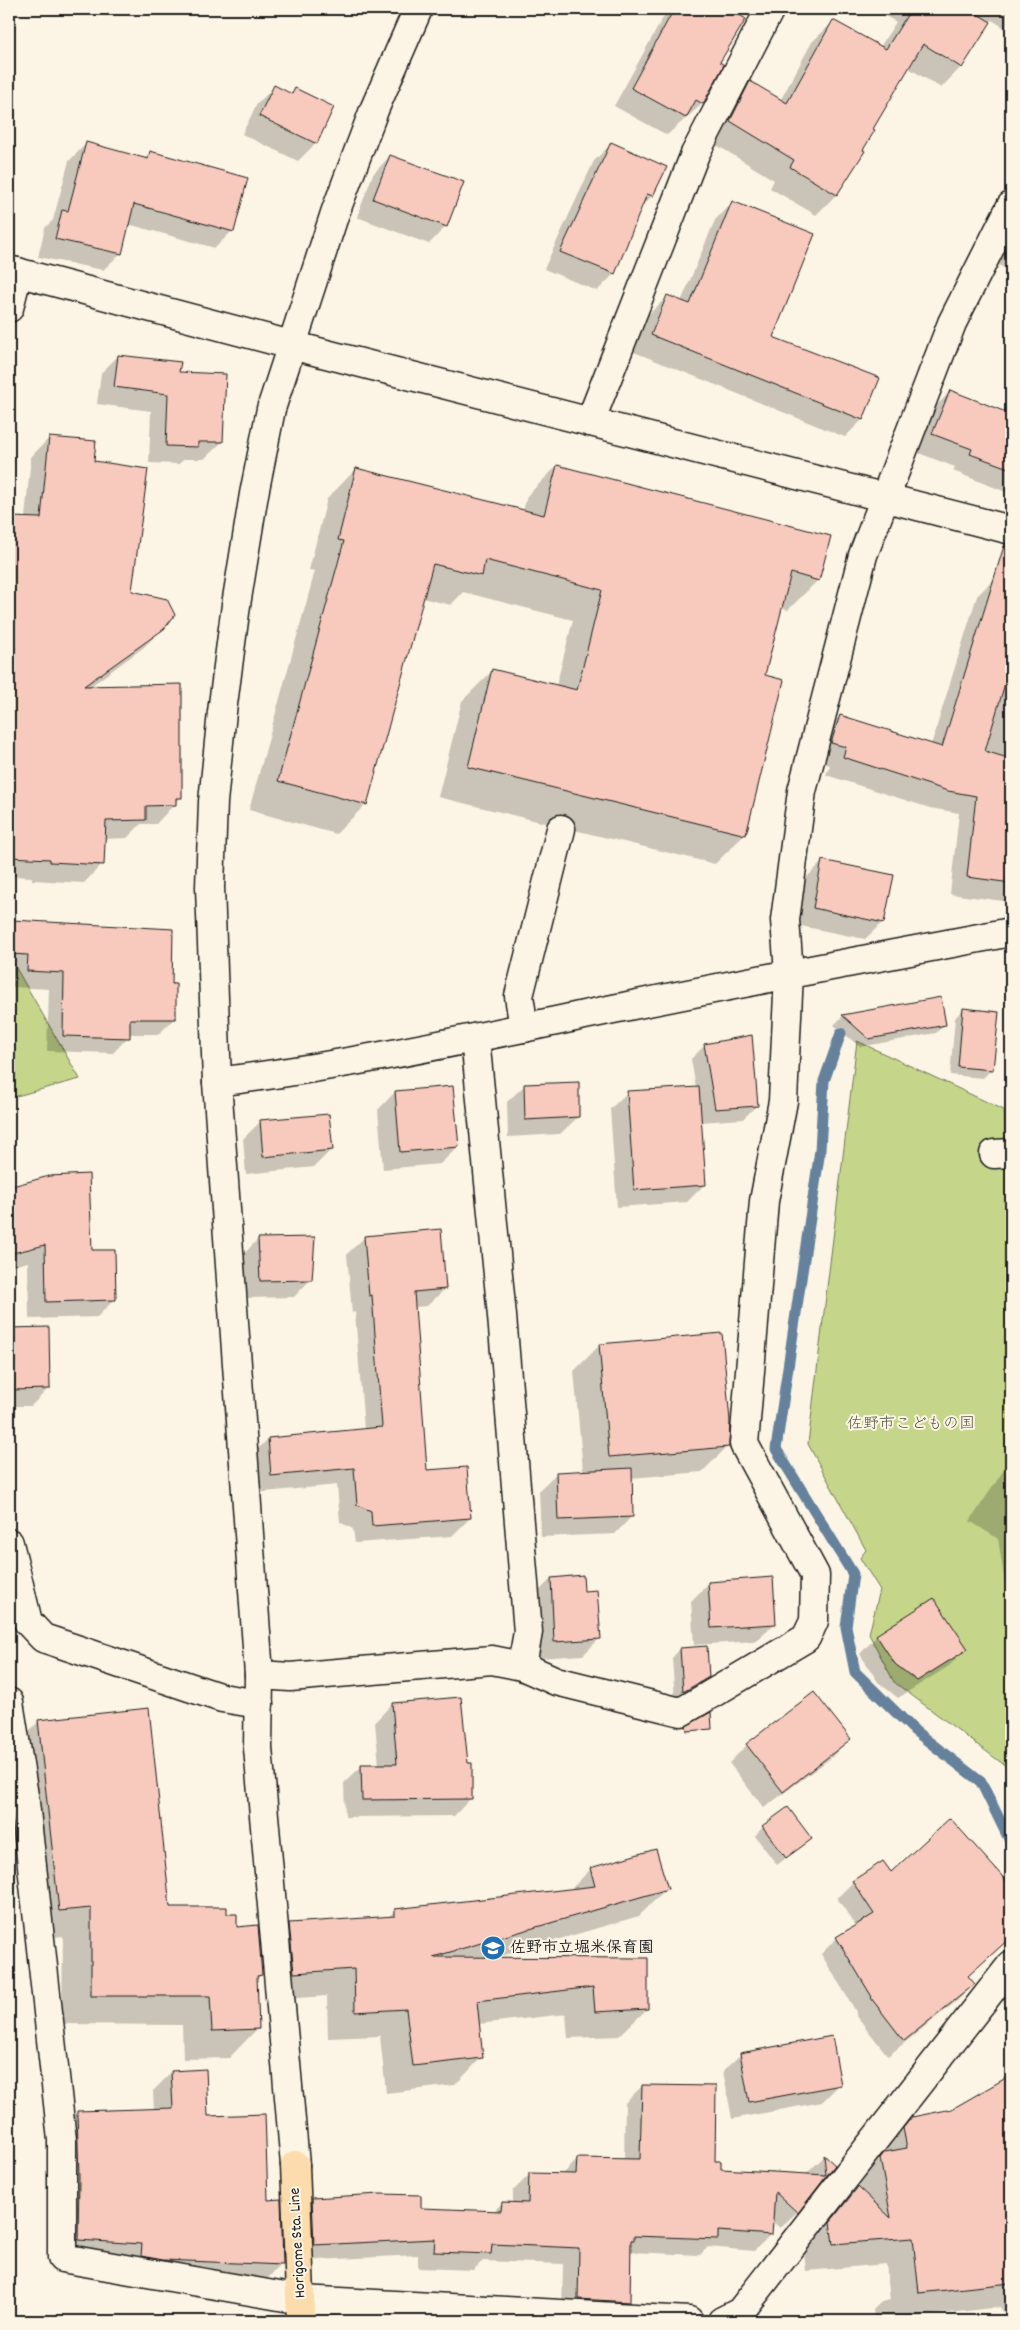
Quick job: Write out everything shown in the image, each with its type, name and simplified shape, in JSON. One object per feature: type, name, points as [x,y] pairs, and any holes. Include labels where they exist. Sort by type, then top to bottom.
[{"type":"main road","name":"Horigome Sta. Line","points":[[294,2165],[302,2310]]},
{"type":"street","points":[[294,2165],[258,1748],[260,1675],[217,1082],[210,888],[213,802],[222,712],[254,494],[272,409],[291,345],[346,184],[374,110],[418,9]]},
{"type":"street","points":[[590,422],[695,154],[770,9]]},
{"type":"street","points":[[260,1675],[290,1677],[492,1660],[522,1666],[556,1681],[681,1712],[806,1638],[814,1621],[815,1576],[744,1444],[764,1201],[770,1161],[784,1101],[789,973],[785,920],[802,791],[863,555],[952,323],[1011,206]]},
{"type":"street","points":[[9,308],[13,271],[291,345],[1011,530]]},
{"type":"street","points":[[524,1028],[519,996],[561,829]]},
{"type":"street","points":[[217,1082],[265,1076],[475,1038],[789,973],[1011,932]]},
{"type":"street","points":[[475,1038],[502,1316],[528,1632],[522,1666]]},
{"type":"street","points":[[9,1543],[28,1622],[43,1638],[222,1698],[260,1704]]},
{"type":"street","points":[[9,1702],[25,1802],[62,2140],[62,2258],[302,2310],[689,2321]]},
{"type":"street","points":[[722,2321],[740,2312],[1011,1965]]},
{"type":"green space","points":[[9,956],[80,1079],[9,1098]]},
{"type":"green space","name":"佐野市こどもの国","points":[[857,1041],[1004,1110],[1011,1243],[1011,1770],[894,1682],[869,1634],[880,1590],[860,1558],[866,1550],[808,1444]]},
{"type":"building","points":[[674,9],[730,9],[746,19],[720,62],[724,65],[703,104],[696,100],[686,118],[631,88]]},
{"type":"building","points":[[911,9],[969,9],[991,22],[962,68],[923,44],[873,129],[875,130],[863,150],[865,151],[837,195],[790,167],[794,160],[730,121],[750,81],[787,103],[833,20],[886,49]]},
{"type":"building","points":[[274,85],[292,94],[295,88],[334,107],[317,144],[259,116]]},
{"type":"building","points":[[86,142],[148,159],[150,151],[248,178],[234,232],[134,204],[122,254],[55,239],[62,210],[68,211]]},
{"type":"building","points":[[611,142],[667,167],[653,196],[647,194],[615,274],[560,252]]},
{"type":"building","points":[[390,155],[464,182],[447,227],[373,199]]},
{"type":"building","points":[[732,201],[815,234],[773,337],[880,378],[863,420],[651,335],[667,295],[690,304]]},
{"type":"building","points":[[118,355],[181,362],[179,372],[226,374],[223,442],[198,442],[198,447],[166,446],[168,394],[114,387]]},
{"type":"building","points":[[950,390],[1011,414],[1011,469],[970,454],[972,449],[932,434]]},
{"type":"building","points":[[49,437],[96,441],[94,461],[148,469],[132,591],[167,599],[175,615],[164,629],[84,686],[182,684],[182,798],[176,798],[176,805],[146,806],[146,820],[106,821],[104,865],[50,862],[50,859],[9,857],[9,517],[41,518]]},
{"type":"building","points":[[557,465],[831,536],[819,581],[791,573],[765,675],[784,680],[746,835],[468,767],[492,669],[577,690],[602,590],[485,560],[482,576],[433,564],[367,805],[278,781],[344,541],[338,540],[356,468],[544,515]]},
{"type":"building","points":[[1004,546],[1011,547],[1011,663],[985,751],[1011,759],[1011,883],[967,877],[976,796],[948,791],[843,757],[846,747],[831,743],[840,715],[942,747]]},
{"type":"building","points":[[822,860],[894,875],[884,923],[813,908]]},
{"type":"building","points":[[12,920],[173,929],[172,984],[176,984],[176,1019],[130,1019],[130,1038],[63,1036],[64,973],[27,971],[28,955],[10,954]]},
{"type":"building","points":[[941,997],[946,1025],[869,1039],[842,1015]]},
{"type":"building","points":[[963,1008],[999,1012],[993,1070],[958,1067]]},
{"type":"building","points":[[752,1035],[758,1106],[715,1109],[704,1044]]},
{"type":"building","points":[[579,1082],[579,1117],[525,1120],[524,1084]]},
{"type":"building","points":[[453,1086],[459,1147],[400,1152],[395,1091]]},
{"type":"building","points":[[699,1087],[706,1185],[634,1190],[627,1091]]},
{"type":"building","points":[[329,1114],[333,1150],[263,1157],[260,1120]]},
{"type":"building","points":[[89,1174],[92,1250],[115,1250],[116,1300],[46,1302],[45,1245],[9,1254],[9,1187],[49,1176]]},
{"type":"building","points":[[441,1229],[446,1289],[414,1292],[427,1470],[467,1467],[471,1518],[372,1526],[371,1511],[357,1505],[354,1468],[271,1476],[268,1438],[382,1427],[372,1295],[369,1296],[364,1236]]},
{"type":"building","points":[[315,1237],[312,1280],[260,1281],[258,1238]]},
{"type":"building","points":[[49,1327],[50,1389],[9,1390],[9,1328]]},
{"type":"building","points":[[722,1333],[730,1421],[729,1447],[609,1457],[599,1344]]},
{"type":"building","points":[[632,1468],[633,1517],[558,1520],[556,1472]]},
{"type":"building","points":[[583,1575],[584,1591],[597,1590],[601,1639],[554,1642],[551,1578]]},
{"type":"building","points":[[773,1577],[776,1624],[711,1628],[708,1582]]},
{"type":"building","points":[[934,1598],[968,1649],[917,1681],[895,1664],[876,1635]]},
{"type":"building","points":[[707,1646],[709,1677],[683,1692],[680,1648]]},
{"type":"building","points":[[814,1692],[851,1739],[783,1792],[746,1744]]},
{"type":"building","points":[[461,1697],[468,1763],[472,1763],[472,1799],[362,1800],[361,1764],[397,1764],[392,1703]]},
{"type":"building","points":[[149,1708],[170,1907],[227,1907],[227,1914],[237,1914],[237,1927],[258,1925],[262,1975],[257,1976],[259,2029],[212,2031],[210,1996],[91,1996],[91,1908],[59,1911],[38,1720]]},
{"type":"building","points":[[711,1712],[712,1729],[687,1731],[686,1726]]},
{"type":"building","points":[[788,1807],[812,1839],[786,1858],[762,1826]]},
{"type":"building","points":[[950,1818],[1011,1886],[1011,1937],[968,1976],[975,1984],[904,2041],[871,1998],[836,1937],[874,1914],[852,1881],[883,1861],[891,1872]]},
{"type":"building","points":[[656,1849],[668,1889],[433,1957],[648,1958],[648,2009],[595,2012],[593,1987],[477,2001],[483,2058],[413,2066],[406,2009],[355,2012],[354,1969],[294,1973],[289,1923],[395,1916],[395,1909],[595,1886],[590,1868]]},
{"type":"building","points":[[832,2036],[841,2085],[749,2102],[740,2053]]},
{"type":"building","points":[[206,2069],[208,2116],[265,2114],[268,2200],[281,2199],[283,2265],[163,2260],[141,2256],[142,2244],[78,2240],[77,2111],[173,2108],[171,2071]]},
{"type":"building","points":[[1011,2075],[1011,2283],[919,2293],[913,2238],[833,2244],[830,2222],[858,2187],[891,2218],[880,2158],[885,2152],[907,2148],[903,2128],[912,2117],[952,2109]]},
{"type":"building","points":[[642,2085],[716,2086],[715,2161],[721,2161],[721,2169],[826,2175],[824,2155],[835,2165],[798,2213],[775,2192],[772,2235],[718,2231],[718,2239],[634,2236],[634,2240],[631,2240],[630,2302],[578,2299],[579,2248],[492,2244],[491,2254],[434,2252],[435,2239],[314,2245],[312,2198],[380,2194],[421,2195],[421,2208],[501,2211],[502,2202],[528,2203],[529,2173],[576,2174],[577,2158],[640,2159]]},
{"type":"waterway","points":[[841,1033],[824,1081],[820,1150],[776,1449],[853,1574],[846,1627],[855,1672],[915,1731],[981,1782],[1011,1843]]},
{"type":"place","name":"佐野市立堀米保育園","points":[[493,1948]]}]
